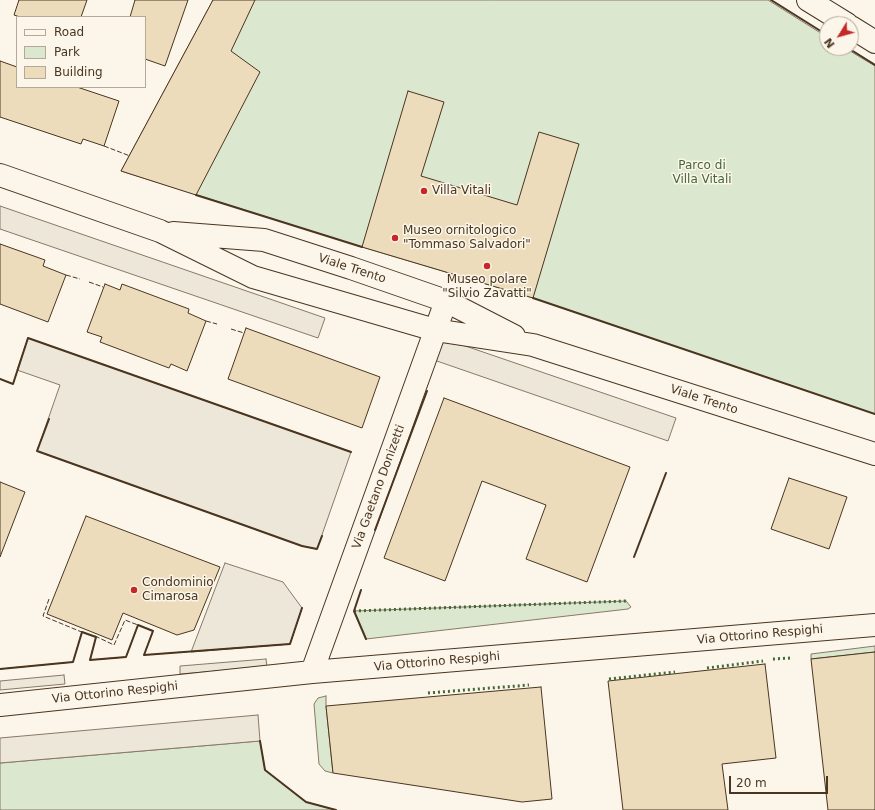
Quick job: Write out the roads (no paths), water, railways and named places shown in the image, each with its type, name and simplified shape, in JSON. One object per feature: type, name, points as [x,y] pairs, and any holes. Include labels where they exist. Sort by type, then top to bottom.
[{"type":"main road","points":[[808,0],[834,16]]},
{"type":"main road","points":[[859,32],[875,42]]},
{"type":"main road","name":"Viale Trento","points":[[0,175],[160,232],[253,277],[435,330],[533,345],[875,454]]},
{"type":"main road","name":"Viale Trento","points":[[160,232],[264,240],[446,301],[533,345]]},
{"type":"main road","name":"Via Gaetano Donizetti","points":[[312,672],[446,301]]},
{"type":"main road","name":"Via Ottorino Respighi","points":[[0,705],[312,672],[875,625]]},
{"type":"place","name":"Villa Vitali","points":[[424,191]]},
{"type":"place","name":"Museo ornitologico \"Tommaso Salvadori\"","points":[[395,238]]},
{"type":"place","name":"Museo polare \"Silvio Zavatti\"","points":[[487,266]]},
{"type":"place","name":"Condominio Cimarosa","points":[[134,590]]},
{"type":"park label","name":"Parco di Villa Vitali","points":[[702,173]]}]
